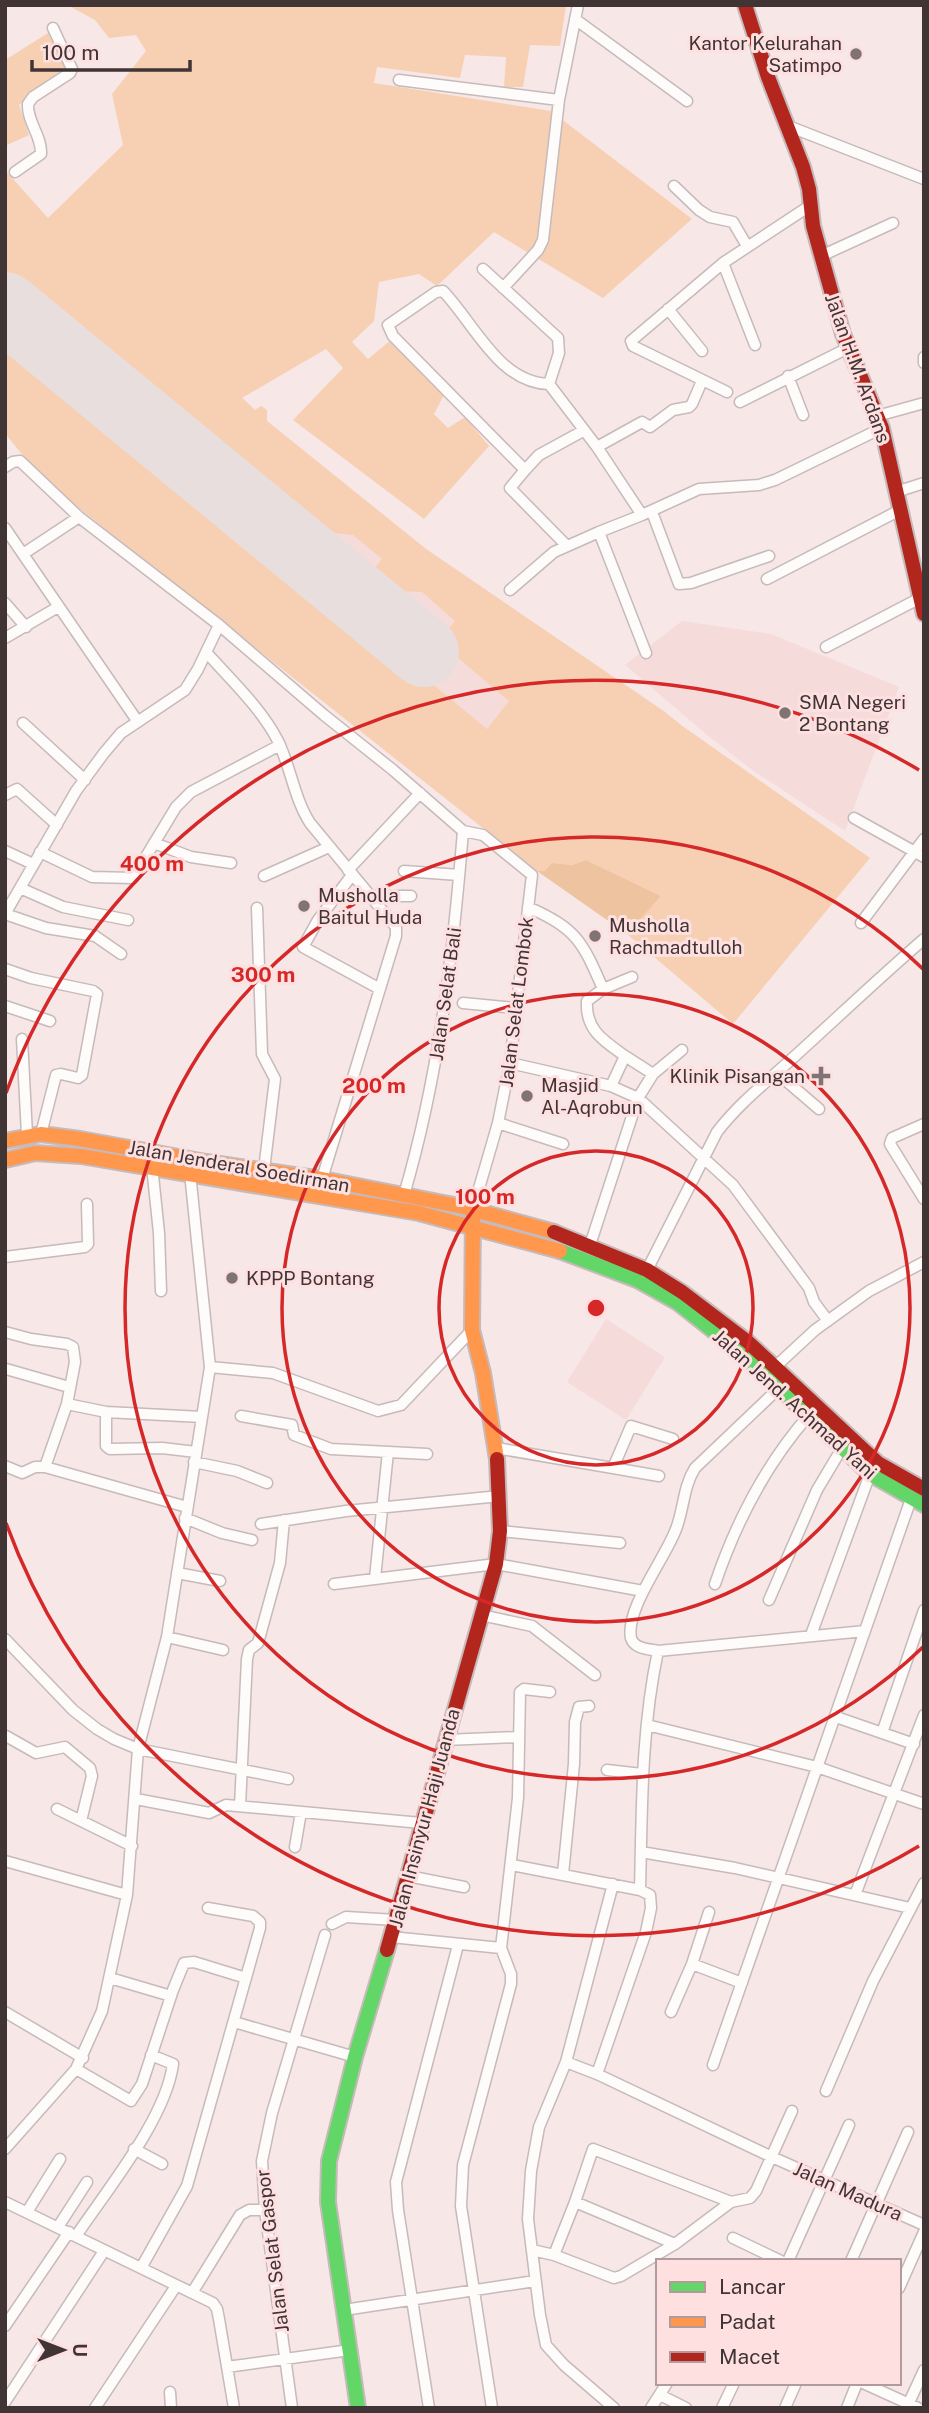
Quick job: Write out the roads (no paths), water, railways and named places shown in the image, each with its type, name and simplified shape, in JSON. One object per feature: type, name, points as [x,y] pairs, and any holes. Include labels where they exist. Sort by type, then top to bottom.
[{"type":"street","points":[[503,288],[538,250],[543,240],[559,100],[578,5]]},
{"type":"street","name":"Jalan H.M. Ardans","points":[[745,5],[768,77],[803,167],[813,226],[848,348],[879,422],[899,491],[924,614]]},
{"type":"street","points":[[575,19],[687,102]]},
{"type":"street","points":[[15,172],[41,153],[29,119],[28,104],[33,97],[72,69],[54,28]]},
{"type":"street","points":[[399,80],[559,100]]},
{"type":"street","points":[[788,126],[924,179]]},
{"type":"street","points":[[674,186],[699,211],[710,217],[733,222],[747,246]]},
{"type":"street","points":[[727,392],[631,345],[632,340],[723,263],[811,205]]},
{"type":"street","points":[[821,256],[893,223]]},
{"type":"street","points":[[723,263],[755,345]]},
{"type":"street","points":[[483,269],[558,338],[559,353],[549,384]]},
{"type":"street","points":[[525,470],[393,336],[388,325],[436,292],[443,291],[504,363],[530,382],[549,384],[647,514],[679,584],[691,583],[768,556]]},
{"type":"street","points":[[668,309],[702,351]]},
{"type":"street","points":[[740,402],[848,348]]},
{"type":"street","points":[[924,357],[924,363]]},
{"type":"street","points":[[789,376],[803,415]]},
{"type":"street","points":[[597,447],[642,422],[650,427],[669,414],[692,404],[702,381]]},
{"type":"street","points":[[510,590],[540,562],[567,546],[647,514],[699,489],[747,487],[767,482],[879,422],[924,403]]},
{"type":"street","points":[[567,546],[510,488],[539,455],[583,431]]},
{"type":"street","points":[[5,467],[20,461],[79,517],[219,625],[463,831]]},
{"type":"street","points":[[899,491],[924,483]]},
{"type":"street","points":[[768,579],[902,509]]},
{"type":"street","points":[[23,554],[79,517]]},
{"type":"street","points":[[5,528],[138,722]]},
{"type":"street","points":[[599,532],[646,653]]},
{"type":"street","points":[[827,647],[922,597]]},
{"type":"street","points":[[5,603],[26,627]]},
{"type":"street","points":[[5,638],[58,607]]},
{"type":"street","points":[[121,954],[95,936],[46,928],[5,914],[9,901],[20,888],[85,780],[121,733],[185,690],[219,625]]},
{"type":"street","points":[[206,652],[262,716],[280,745],[305,815],[393,923],[396,932],[322,1179]]},
{"type":"street","points":[[23,723],[85,780]]},
{"type":"street","points":[[40,852],[92,877],[133,878],[176,807],[191,792],[280,745]]},
{"type":"street","points":[[5,795],[17,789],[57,825]]},
{"type":"street","points":[[380,989],[303,947],[350,873],[419,793]]},
{"type":"street","points":[[855,818],[919,854]]},
{"type":"street","name":"Jalan Selat Bali","points":[[404,1195],[418,1146],[446,1008],[463,831]]},
{"type":"street","name":"Jalan Selat Lombok","points":[[463,831],[482,835],[531,875],[510,1063],[498,1123],[473,1209]]},
{"type":"street","points":[[861,923],[919,854],[924,839]]},
{"type":"street","points":[[153,843],[191,857],[231,863]]},
{"type":"street","points":[[264,876],[329,847]]},
{"type":"street","points":[[5,851],[33,864]]},
{"type":"street","points":[[404,871],[459,875]]},
{"type":"street","points":[[20,888],[62,907],[128,920]]},
{"type":"street","points":[[370,896],[411,896]]},
{"type":"street","points":[[528,907],[551,917],[576,936],[587,952],[603,989]]},
{"type":"street","points":[[257,908],[261,1054],[275,1079],[264,1170]]},
{"type":"street","points":[[647,1270],[703,1159],[729,1116],[742,1101],[777,1073],[924,939]]},
{"type":"street","points":[[5,969],[97,994],[82,1075],[78,1078],[56,1075],[34,1134]]},
{"type":"street","points":[[632,977],[603,989],[587,1001],[590,1024],[599,1038],[653,1074]]},
{"type":"street","points":[[463,1003],[515,1008]]},
{"type":"street","points":[[5,1006],[50,1021]]},
{"type":"street","points":[[22,1039],[34,1134]]},
{"type":"street","points":[[590,1245],[638,1098],[653,1074],[682,1050]]},
{"type":"street","points":[[611,1086],[625,1056]]},
{"type":"street","points":[[510,1063],[611,1086],[638,1098],[739,1192],[809,1288],[814,1303],[828,1321]]},
{"type":"street","points":[[777,1073],[818,1109]]},
{"type":"street","points":[[498,1123],[563,1144]]},
{"type":"street","points":[[924,1124],[892,1138],[890,1144],[924,1199]]},
{"type":"street","name":"Jalan Jenderal Soedirman","points":[[5,1141],[34,1134],[322,1179],[473,1209]]},
{"type":"street","name":"Jalan Jenderal Soedirman","points":[[5,1160],[35,1153],[152,1166],[387,1207],[472,1226]]},
{"type":"street","points":[[152,1166],[159,1233],[161,1291]]},
{"type":"street","points":[[5,2149],[83,2058],[102,2011],[127,1895],[138,1749],[167,1637],[211,1367],[191,1173]]},
{"type":"street","points":[[5,1257],[85,1247],[88,1244],[87,1204]]},
{"type":"street","name":"Jalan Jend. Achmad Yani","points":[[473,1209],[541,1227],[590,1245],[647,1270],[682,1292],[748,1342],[775,1367],[846,1442],[870,1474],[918,1502]]},
{"type":"street","name":"Jalan Insinyur Haji Juanda","points":[[358,2408],[327,2181],[333,2139],[496,1564],[500,1531],[496,1448],[483,1373],[472,1330],[473,1209]]},
{"type":"street","name":"Jalan Jend. Achmad Yani","points":[[472,1226],[548,1246],[637,1280],[678,1303],[744,1355],[809,1415],[878,1463],[924,1489]]},
{"type":"street","points":[[775,1367],[828,1321],[872,1290],[924,1262]]},
{"type":"street","points":[[211,1367],[273,1373],[384,1411],[401,1405],[472,1330]]},
{"type":"street","points":[[5,1332],[71,1345],[74,1349],[75,1362],[67,1404],[45,1467]]},
{"type":"street","points":[[6,1369],[69,1387]]},
{"type":"street","points":[[779,1388],[695,1468],[687,1480],[677,1527],[643,1591],[633,1616],[631,1636],[634,1644],[658,1651],[811,1634],[864,1631]]},
{"type":"street","points":[[67,1404],[106,1412],[202,1417]]},
{"type":"street","points":[[106,1412],[106,1446],[110,1450],[162,1448],[267,1483]]},
{"type":"street","points":[[715,1584],[738,1525],[769,1467],[782,1446],[809,1415]]},
{"type":"street","points":[[241,1416],[292,1425],[295,1436],[324,1448],[427,1454]]},
{"type":"street","points":[[613,1468],[631,1426],[673,1439]]},
{"type":"street","points":[[769,1600],[817,1490],[846,1442]]},
{"type":"street","points":[[496,1448],[659,1476]]},
{"type":"street","points":[[375,1578],[388,1452]]},
{"type":"street","points":[[5,1466],[22,1473],[35,1467],[45,1467],[186,1512],[222,1533],[252,1540]]},
{"type":"street","points":[[811,1634],[870,1474]]},
{"type":"street","points":[[261,1524],[346,1511],[500,1496]]},
{"type":"street","points":[[713,2066],[864,1631],[918,1502]]},
{"type":"street","points":[[240,1806],[247,1659],[249,1650],[258,1643],[278,1571],[284,1520]]},
{"type":"street","points":[[500,1531],[620,1543]]},
{"type":"street","points":[[334,1584],[496,1564],[643,1591]]},
{"type":"street","points":[[177,1573],[220,1581]]},
{"type":"street","points":[[881,1733],[924,1610]]},
{"type":"street","points":[[481,1615],[532,1626],[595,1675]]},
{"type":"street","points":[[167,1637],[223,1650]]},
{"type":"street","points":[[5,1639],[83,1718],[114,1739],[138,1749],[288,1779]]},
{"type":"street","points":[[640,1890],[642,1774],[649,1692],[658,1651]]},
{"type":"street","points":[[492,2408],[461,2206],[460,2184],[511,1984],[511,1974],[501,1948],[518,1798],[521,1690],[550,1692]]},
{"type":"street","points":[[563,1874],[574,1764],[575,1722],[579,1707],[589,1706]]},
{"type":"street","points":[[856,1895],[924,1715]]},
{"type":"street","points":[[835,1717],[914,1744]]},
{"type":"street","points":[[647,1725],[817,1767],[924,1804]]},
{"type":"street","points":[[6,1736],[36,1753],[58,1747],[68,1748],[90,1768],[92,1776],[81,1821]]},
{"type":"street","points":[[444,1740],[519,1737]]},
{"type":"street","points":[[607,1770],[642,1774]]},
{"type":"street","points":[[136,1799],[209,1813],[220,1806],[240,1806],[421,1823]]},
{"type":"street","points":[[57,1809],[132,1846]]},
{"type":"street","points":[[295,1847],[301,1812]]},
{"type":"street","points":[[641,1852],[735,1868],[910,1908]]},
{"type":"street","points":[[5,1861],[127,1895]]},
{"type":"street","points":[[512,1865],[640,1890],[652,1899],[646,1932],[597,2074]]},
{"type":"street","points":[[408,1876],[464,1887]]},
{"type":"street","points":[[826,2091],[873,1981],[924,1883]]},
{"type":"street","points":[[613,1884],[566,2063],[539,2127],[534,2149],[528,2219],[546,2345],[614,2408]]},
{"type":"street","points":[[141,2268],[187,2186],[260,1928],[257,1918],[208,1909]]},
{"type":"street","points":[[671,2012],[692,1964],[709,1912]]},
{"type":"street","points":[[332,1924],[346,1917],[396,1920]]},
{"type":"street","name":"Jalan Selat Gaspor","points":[[292,2408],[265,2210],[261,2161],[293,2039],[325,1935]]},
{"type":"street","points":[[391,1937],[501,1948]]},
{"type":"street","points":[[429,2408],[411,2301],[396,2182],[458,1945]]},
{"type":"street","points":[[76,2069],[131,2101],[142,2084],[171,1996],[187,1961],[246,1978]]},
{"type":"street","points":[[692,1964],[742,1983]]},
{"type":"street","points":[[110,1978],[171,1996]]},
{"type":"street","points":[[5,2012],[83,2058]]},
{"type":"street","points":[[234,2022],[355,2057]]},
{"type":"street","points":[[5,2326],[134,2149],[157,2113],[173,2067],[171,2062],[151,2056]]},
{"type":"street","name":"Jalan Madura","points":[[566,2063],[597,2074],[823,2181],[924,2225]]},
{"type":"street","points":[[532,2250],[554,2255],[614,2278],[621,2276],[675,2244],[731,2202],[750,2198],[756,2191],[792,2111]]},
{"type":"street","points":[[789,2259],[849,2125]]},
{"type":"street","points":[[852,2259],[908,2132]]},
{"type":"street","points":[[134,2149],[162,2164]]},
{"type":"street","points":[[554,2255],[593,2149],[731,2202]]},
{"type":"street","points":[[27,2213],[60,2159]]},
{"type":"street","points":[[58,2227],[87,2182]]},
{"type":"street","points":[[5,2202],[207,2299],[217,2309],[234,2408]]},
{"type":"street","points":[[575,2202],[675,2244]]},
{"type":"street","points":[[191,2292],[240,2215],[249,2210],[265,2210]]},
{"type":"street","points":[[901,2284],[924,2232]]},
{"type":"street","points":[[733,2238],[777,2259]]},
{"type":"street","points":[[5,2402],[104,2251]]},
{"type":"street","points":[[344,2310],[535,2281]]},
{"type":"street","points":[[95,2408],[176,2286]]},
{"type":"street","points":[[228,2367],[350,2350]]},
{"type":"street","points":[[864,2385],[911,2406],[924,2370]]},
{"type":"street","points":[[651,2408],[666,2385]]},
{"type":"street","points":[[722,2408],[733,2385]]},
{"type":"street","points":[[785,2408],[795,2385]]},
{"type":"street","points":[[847,2408],[859,2385]]},
{"type":"street","points":[[170,2392],[172,2408]]},
{"type":"street","points":[[660,2395],[686,2408]]},
{"type":"place","name":"Kantor Kelurahan Satimpo","points":[[856,54]]},
{"type":"place","name":"SMA Negeri 2 Bontang","points":[[785,713]]},
{"type":"place","name":"Musholla Baitul Huda","points":[[304,906]]},
{"type":"place","name":"Musholla Rachmadtulloh","points":[[595,936]]},
{"type":"place","name":"Klinik Pisangan","points":[[821,1076]]},
{"type":"place","name":"Masjid Al-Aqrobun","points":[[527,1096]]},
{"type":"place","name":"KPPP Bontang","points":[[232,1278]]}]
